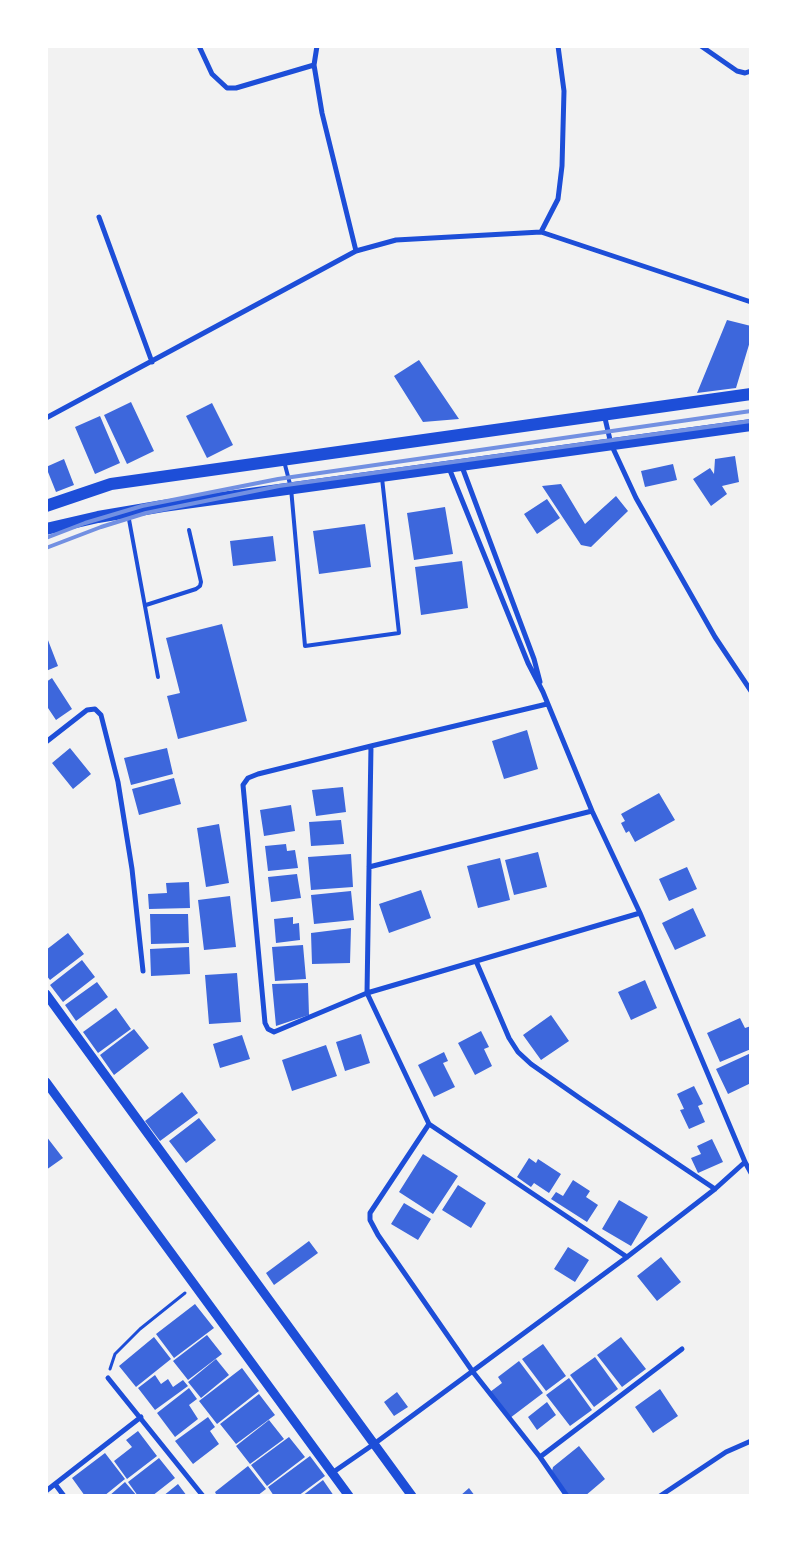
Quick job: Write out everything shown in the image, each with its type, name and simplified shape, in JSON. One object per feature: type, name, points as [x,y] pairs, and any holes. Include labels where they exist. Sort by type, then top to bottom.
[{"type":"main road","points":[[46,506],[111,484],[751,394]]},
{"type":"main road","points":[[46,529],[128,512],[751,425]]},
{"type":"street","points":[[199,46],[212,74],[227,88],[236,88],[314,64]]},
{"type":"street","points":[[317,46],[314,64],[322,113],[356,251]]},
{"type":"street","points":[[542,232],[558,199],[562,166],[564,91],[558,46]]},
{"type":"street","points":[[701,46],[737,71],[746,73],[751,71]]},
{"type":"street","points":[[99,217],[152,362]]},
{"type":"street","points":[[46,418],[356,251],[396,240],[542,232],[751,302]]},
{"type":"street","points":[[604,414],[611,444],[636,498],[715,637],[749,683],[751,690]]},
{"type":"street","points":[[454,465],[528,663],[543,692]]},
{"type":"street","points":[[454,465],[534,659],[547,704],[592,810],[640,913],[751,1174]]},
{"type":"street","points":[[547,704],[371,746],[248,778],[243,785],[265,1023],[274,1032],[367,993],[640,913]]},
{"type":"street","points":[[46,742],[87,710],[95,709],[101,715],[118,782],[132,869],[143,971]]},
{"type":"street","points":[[371,746],[367,993],[429,1124],[627,1257]]},
{"type":"street","points":[[370,867],[592,810]]},
{"type":"street","points":[[476,960],[509,1038],[518,1052],[581,1099],[715,1189]]},
{"type":"street","points":[[46,994],[412,1496]]},
{"type":"street","points":[[46,1082],[349,1496]]},
{"type":"street","points":[[429,1124],[370,1213],[370,1216],[378,1235],[472,1372],[540,1457],[567,1496]]},
{"type":"street","points":[[332,1473],[627,1257],[715,1189],[745,1162]]},
{"type":"street","points":[[540,1457],[682,1350]]},
{"type":"street","points":[[108,1378],[203,1496]]},
{"type":"street","points":[[46,1491],[140,1417]]},
{"type":"street","points":[[660,1496],[726,1452],[751,1441]]},
{"type":"street","points":[[55,1484],[64,1496]]},
{"type":"lane","points":[[284,459],[291,488],[305,646],[399,633],[382,476]]},
{"type":"lane","points":[[128,512],[158,677]]},
{"type":"lane","points":[[146,605],[196,589],[200,586],[201,582],[189,530]]},
{"type":"path","points":[[108,1378],[115,1354],[140,1329],[195,1285]]},
{"type":"building","points":[[727,320],[751,326],[751,338],[736,388],[697,393]]},
{"type":"building","points":[[419,360],[459,419],[423,422],[394,376]]},
{"type":"building","points":[[131,402],[154,451],[127,464],[104,415]]},
{"type":"building","points":[[212,403],[233,445],[207,458],[186,416]]},
{"type":"building","points":[[100,416],[120,463],[95,474],[75,427]]},
{"type":"building","points":[[735,456],[739,482],[722,486],[727,494],[711,506],[693,479],[710,468],[714,474],[715,459]]},
{"type":"building","points":[[64,459],[74,485],[56,492],[46,467]]},
{"type":"building","points":[[673,464],[677,480],[645,487],[641,471]]},
{"type":"building","points":[[561,484],[585,524],[616,496],[628,511],[591,547],[581,545],[542,486]]},
{"type":"building","points":[[547,499],[560,518],[537,534],[524,514]]},
{"type":"building","points":[[445,507],[453,554],[414,560],[407,513]]},
{"type":"building","points":[[365,524],[371,567],[319,574],[313,531]]},
{"type":"building","points":[[273,536],[276,561],[233,566],[230,541]]},
{"type":"building","points":[[462,561],[468,608],[421,615],[415,567]]},
{"type":"building","points":[[222,624],[247,721],[178,739],[167,696],[180,693],[166,638]]},
{"type":"building","points":[[46,635],[58,666],[46,671]]},
{"type":"building","points":[[52,678],[72,709],[56,720],[46,705],[46,682]]},
{"type":"building","points":[[527,730],[538,769],[504,779],[492,741]]},
{"type":"building","points":[[70,748],[91,774],[73,789],[52,763]]},
{"type":"building","points":[[167,748],[173,774],[131,785],[124,758]]},
{"type":"building","points":[[174,778],[181,804],[139,815],[132,789]]},
{"type":"building","points":[[343,787],[346,812],[316,816],[312,790]]},
{"type":"building","points":[[659,793],[675,820],[635,842],[629,831],[626,833],[621,823],[625,821],[621,814]]},
{"type":"building","points":[[291,805],[295,831],[264,836],[260,810]]},
{"type":"building","points":[[341,820],[344,844],[311,846],[309,822]]},
{"type":"building","points":[[219,824],[229,883],[206,887],[197,828]]},
{"type":"building","points":[[286,844],[287,851],[295,850],[298,868],[268,871],[265,846]]},
{"type":"building","points":[[538,852],[547,887],[514,895],[505,860]]},
{"type":"building","points":[[351,854],[353,887],[311,890],[308,857]]},
{"type":"building","points":[[500,858],[510,900],[478,908],[467,866]]},
{"type":"building","points":[[687,867],[697,889],[669,901],[659,879]]},
{"type":"building","points":[[297,874],[301,898],[271,902],[268,877]]},
{"type":"building","points":[[189,882],[190,908],[149,909],[148,894],[167,893],[166,883]]},
{"type":"building","points":[[421,890],[431,918],[389,933],[379,904]]},
{"type":"building","points":[[351,891],[354,920],[314,924],[311,895]]},
{"type":"building","points":[[230,896],[236,947],[204,950],[198,900]]},
{"type":"building","points":[[693,908],[706,936],[675,950],[662,923]]},
{"type":"building","points":[[150,914],[188,914],[189,943],[151,944]]},
{"type":"building","points":[[293,917],[293,924],[299,923],[300,940],[276,943],[274,919]]},
{"type":"building","points":[[351,928],[350,963],[312,964],[311,933]]},
{"type":"building","points":[[68,933],[84,954],[50,980],[46,975],[46,950]]},
{"type":"building","points":[[303,945],[306,979],[275,981],[272,947]]},
{"type":"building","points":[[189,947],[190,974],[151,976],[150,949]]},
{"type":"building","points":[[82,960],[95,977],[63,1002],[50,985]]},
{"type":"building","points":[[237,973],[241,1022],[209,1024],[205,975]]},
{"type":"building","points":[[645,980],[657,1008],[631,1020],[618,992]]},
{"type":"building","points":[[97,982],[108,997],[76,1021],[65,1005]]},
{"type":"building","points":[[308,983],[309,1015],[276,1026],[272,984]]},
{"type":"building","points":[[116,1008],[131,1029],[98,1053],[83,1032]]},
{"type":"building","points":[[551,1015],[569,1041],[541,1060],[523,1035]]},
{"type":"building","points":[[740,1018],[745,1028],[751,1026],[751,1049],[720,1062],[707,1033]]},
{"type":"building","points":[[134,1029],[149,1048],[114,1075],[100,1055]]},
{"type":"building","points":[[481,1031],[489,1047],[484,1049],[492,1066],[475,1075],[458,1043]]},
{"type":"building","points":[[361,1034],[370,1063],[345,1071],[336,1042]]},
{"type":"building","points":[[242,1035],[250,1059],[220,1068],[213,1044]]},
{"type":"building","points":[[326,1045],[337,1076],[292,1091],[282,1060]]},
{"type":"building","points":[[444,1052],[448,1061],[443,1063],[455,1087],[434,1097],[418,1065]]},
{"type":"building","points":[[751,1053],[751,1083],[728,1094],[716,1069]]},
{"type":"building","points":[[694,1086],[703,1104],[698,1106],[705,1122],[689,1129],[680,1110],[684,1109],[677,1094]]},
{"type":"building","points":[[182,1092],[198,1113],[160,1141],[145,1121]]},
{"type":"building","points":[[199,1118],[216,1140],[186,1163],[169,1141]]},
{"type":"building","points":[[46,1136],[63,1158],[46,1170]]},
{"type":"building","points":[[712,1139],[723,1162],[698,1173],[691,1158],[701,1154],[697,1146]]},
{"type":"building","points":[[423,1154],[458,1176],[433,1214],[399,1192]]},
{"type":"building","points":[[529,1158],[536,1163],[538,1159],[561,1174],[549,1193],[534,1183],[531,1187],[517,1177]]},
{"type":"building","points":[[573,1180],[590,1191],[586,1197],[598,1205],[587,1222],[551,1199],[556,1192],[563,1196]]},
{"type":"building","points":[[458,1185],[486,1203],[471,1228],[442,1210]]},
{"type":"building","points":[[619,1200],[648,1217],[631,1246],[602,1229]]},
{"type":"building","points":[[404,1203],[431,1219],[418,1240],[391,1224]]},
{"type":"building","points":[[309,1241],[318,1253],[274,1285],[266,1273]]},
{"type":"building","points":[[568,1247],[589,1260],[575,1282],[554,1269]]},
{"type":"building","points":[[661,1257],[681,1282],[657,1301],[637,1276]]},
{"type":"building","points":[[195,1304],[214,1328],[174,1358],[156,1334]]},
{"type":"building","points":[[207,1335],[222,1354],[188,1380],[173,1361]]},
{"type":"building","points":[[154,1337],[171,1359],[136,1387],[119,1366]]},
{"type":"building","points":[[621,1337],[646,1369],[622,1387],[597,1355]]},
{"type":"building","points":[[543,1344],[566,1376],[546,1391],[522,1359]]},
{"type":"building","points":[[595,1357],[618,1389],[594,1407],[570,1375]]},
{"type":"building","points":[[216,1359],[229,1375],[201,1398],[188,1382]]},
{"type":"building","points":[[519,1361],[543,1393],[510,1418],[490,1392],[502,1383],[498,1377]]},
{"type":"building","points":[[242,1368],[259,1391],[217,1424],[199,1401]]},
{"type":"building","points":[[155,1375],[161,1384],[168,1379],[173,1387],[183,1380],[188,1386],[155,1410],[138,1388]]},
{"type":"building","points":[[569,1378],[592,1410],[570,1426],[546,1395]]},
{"type":"building","points":[[189,1388],[197,1399],[189,1405],[198,1419],[175,1437],[157,1413]]},
{"type":"building","points":[[660,1389],[678,1416],[653,1433],[635,1407]]},
{"type":"building","points":[[397,1392],[408,1407],[394,1416],[384,1402]]},
{"type":"building","points":[[259,1394],[275,1415],[236,1444],[220,1424]]},
{"type":"building","points":[[547,1402],[556,1415],[537,1430],[528,1417]]},
{"type":"building","points":[[208,1417],[215,1427],[210,1431],[219,1444],[193,1464],[175,1441]]},
{"type":"building","points":[[269,1420],[284,1439],[250,1464],[236,1446]]},
{"type":"building","points":[[138,1431],[157,1456],[127,1479],[114,1461],[132,1447],[126,1440]]},
{"type":"building","points":[[289,1437],[305,1457],[267,1486],[251,1465]]},
{"type":"building","points":[[579,1446],[605,1479],[585,1496],[569,1496],[552,1471],[553,1467]]},
{"type":"building","points":[[105,1453],[125,1479],[104,1496],[85,1496],[72,1478]]},
{"type":"building","points":[[310,1456],[325,1476],[298,1496],[274,1496],[268,1487]]},
{"type":"building","points":[[159,1458],[175,1478],[152,1496],[138,1496],[128,1482]]},
{"type":"building","points":[[248,1466],[266,1489],[257,1496],[217,1496],[215,1492]]},
{"type":"building","points":[[323,1480],[334,1496],[302,1496]]},
{"type":"building","points":[[125,1482],[137,1496],[109,1496]]},
{"type":"building","points":[[178,1484],[187,1496],[163,1496]]},
{"type":"building","points":[[469,1488],[475,1496],[460,1496]]},
{"type":"railway","points":[[46,538],[85,523],[142,506],[278,479],[751,411]]},
{"type":"railway","points":[[46,548],[101,527],[146,513],[279,486],[751,421]]}]
